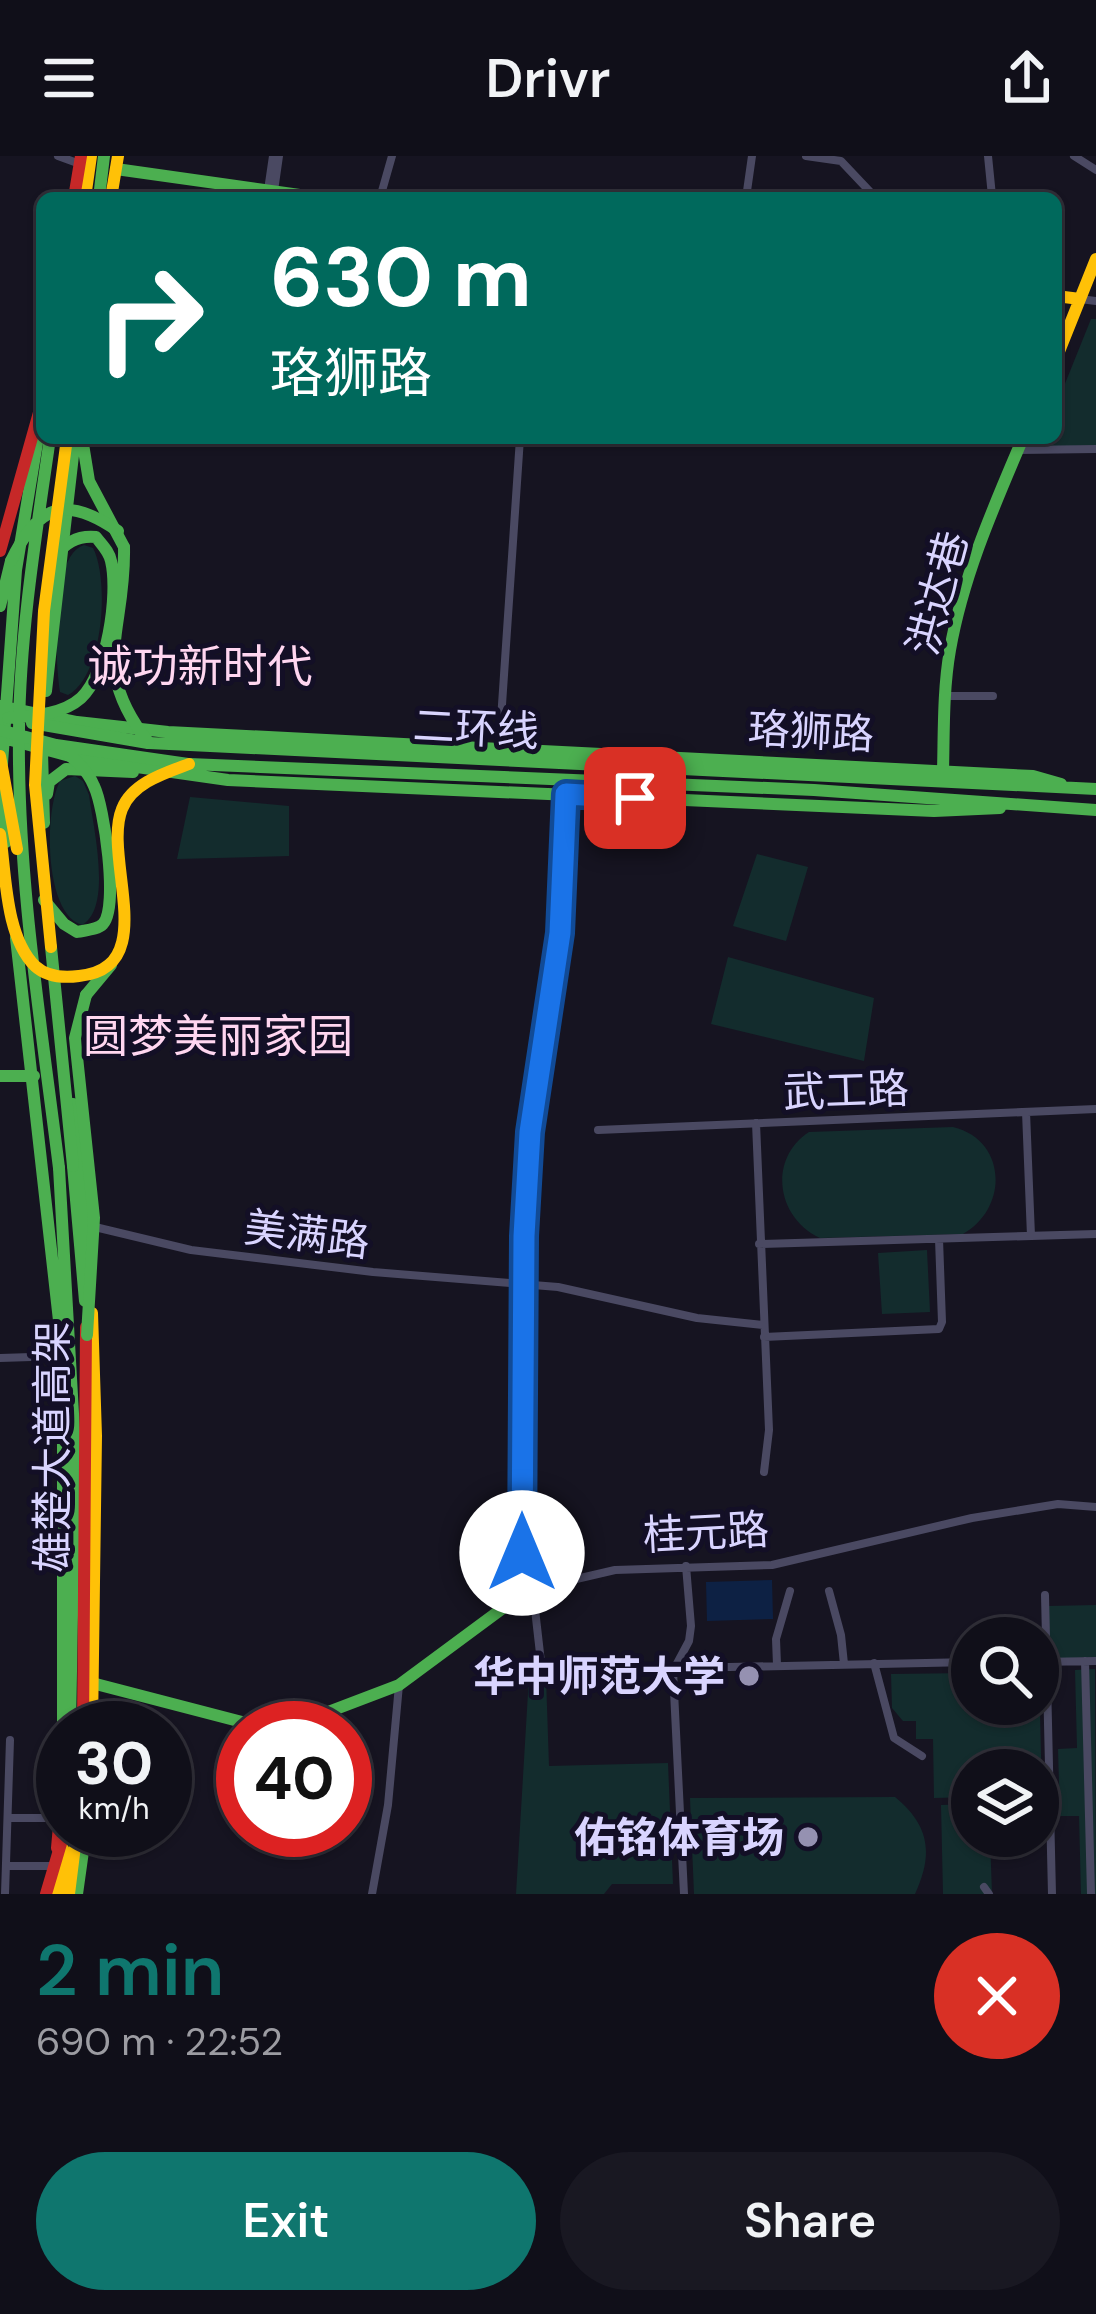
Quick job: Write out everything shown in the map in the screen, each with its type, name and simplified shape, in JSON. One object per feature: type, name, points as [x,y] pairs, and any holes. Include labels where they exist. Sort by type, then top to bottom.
[{"type":"main road","points":[[100,192],[104,156]]},
{"type":"main road","points":[[75,158],[78,192]]},
{"type":"main road","points":[[112,192],[117,162],[278,192]]},
{"type":"main road","points":[[1062,344],[1096,259]]},
{"type":"main road","points":[[1062,297],[1081,299]]},
{"type":"main road","points":[[0,551],[36,427]]},
{"type":"main road","points":[[37,444],[10,636],[1,790],[63,1356],[63,1701]]},
{"type":"main road","points":[[27,901],[20,728],[28,610],[49,444]]},
{"type":"main road","points":[[66,1167],[38,843],[35,748],[52,555],[73,444]]},
{"type":"main road","points":[[73,444],[47,665],[44,824],[86,1224],[95,1402],[90,1701]]},
{"type":"main road","points":[[76,444],[87,481],[118,531],[125,562],[114,690],[128,721],[149,743]]},
{"type":"main road","name":"洪达巷","points":[[943,771],[945,697],[959,611],[1021,444]]},
{"type":"main road","points":[[0,605],[18,544],[35,520],[63,508],[76,508],[94,512],[118,531]]},
{"type":"main road","points":[[2,721],[71,705],[89,690],[102,661],[113,584],[106,548],[96,538],[77,537],[52,555]]},
{"type":"main road","points":[[0,654],[10,636]]},
{"type":"main road","points":[[47,665],[57,705],[77,722]]},
{"type":"main road","name":"珞狮路","points":[[2,721],[44,716],[168,732],[1033,776],[1070,787]]},
{"type":"main road","points":[[2,721],[83,766],[98,790],[111,908],[99,928],[77,932],[64,924],[44,898]]},
{"type":"main road","name":"二环线","points":[[2,721],[149,743],[331,755],[1096,789]]},
{"type":"main road","name":"珞狮路","points":[[49,747],[142,770],[332,787],[934,811],[1022,806]]},
{"type":"main road","name":"二环线","points":[[49,747],[189,764],[814,790],[1096,810]]},
{"type":"main road","points":[[0,756],[27,901],[66,1167]]},
{"type":"main road","points":[[87,1335],[94,1218],[75,1038],[86,995],[125,939],[116,832],[123,805],[140,787],[189,764]]},
{"type":"main road","points":[[44,824],[49,782],[56,773],[142,770]]},
{"type":"main road","points":[[357,1701],[399,1685],[522,1594],[530,1132],[560,933],[566,794]]},
{"type":"main road","points":[[0,834],[25,956],[37,969],[54,976],[86,976],[111,965]]},
{"type":"main road","points":[[0,1076],[34,1076]]},
{"type":"main road","name":"雄楚大道高架","points":[[66,1167],[87,1335],[88,1701]]},
{"type":"main road","name":"雄楚大道高架","points":[[66,1167],[77,1438],[71,1701]]},
{"type":"main road","points":[[92,1683],[216,1715]]},
{"type":"main road","points":[[51,1894],[57,1857]]},
{"type":"main road","points":[[51,1894],[58,1857]]},
{"type":"main road","points":[[73,1894],[75,1857]]},
{"type":"main road","points":[[73,1894],[81,1857]]},
{"type":"street","points":[[271,191],[276,156]]},
{"type":"street","points":[[382,192],[392,156]]},
{"type":"street","points":[[747,192],[752,156]]},
{"type":"street","points":[[806,156],[841,161],[870,192]]},
{"type":"street","points":[[988,156],[992,192]]},
{"type":"street","points":[[1074,156],[1096,170]]},
{"type":"street","points":[[1081,299],[1096,301]]},
{"type":"street","points":[[499,748],[520,444]]},
{"type":"street","points":[[1021,444],[1096,449]]},
{"type":"street","points":[[945,697],[993,696]]},
{"type":"street","name":"武工路","points":[[598,1130],[1096,1109]]},
{"type":"street","points":[[1026,1112],[1031,1236]]},
{"type":"street","points":[[756,1123],[769,1430],[764,1472]]},
{"type":"street","name":"美满路","points":[[86,1224],[191,1250],[558,1288],[697,1318],[763,1324]]},
{"type":"street","points":[[759,1244],[1096,1234]]},
{"type":"street","points":[[764,1336],[939,1329],[943,1322],[938,1239]]},
{"type":"street","points":[[0,1358],[63,1356]]},
{"type":"street","name":"桂元路","points":[[532,1582],[559,1583],[614,1570],[772,1565],[972,1518],[1058,1504],[1096,1507]]},
{"type":"street","points":[[684,1894],[674,1666],[691,1626],[686,1566]]},
{"type":"street","points":[[522,1594],[532,1582]]},
{"type":"street","points":[[532,1582],[542,1671],[951,1663]]},
{"type":"street","points":[[777,1665],[776,1639],[790,1591]]},
{"type":"street","points":[[829,1591],[844,1664]]},
{"type":"street","points":[[1044,1617],[1045,1594]]},
{"type":"street","points":[[1059,1662],[1090,1661],[1091,1894]]},
{"type":"street","points":[[874,1664],[894,1738],[922,1756]]},
{"type":"street","points":[[372,1894],[388,1805],[399,1685]]},
{"type":"street","points":[[1045,1725],[1052,1894]]},
{"type":"street","points":[[5,1894],[10,1740]]},
{"type":"street","points":[[8,1818],[36,1822]]},
{"type":"street","points":[[6,1866],[55,1866]]},
{"type":"green space","points":[[1091,319],[1096,319],[1096,445],[1049,447],[1062,444],[1062,391]]},
{"type":"green space","points":[[84,545],[93,548],[98,563],[100,627],[89,669],[68,695],[60,692],[57,611],[65,568]]},
{"type":"green space","points":[[75,776],[89,795],[99,865],[97,902],[82,925],[69,917],[60,902],[51,860],[55,795],[60,781]]},
{"type":"green space","points":[[190,797],[289,806],[289,856],[177,859]]},
{"type":"green space","points":[[757,854],[808,867],[786,941],[733,926]]},
{"type":"green space","points":[[728,957],[874,998],[864,1061],[711,1024]]},
{"type":"green space","points":[[953,1127],[984,1146],[996,1176],[988,1208],[963,1234],[820,1238],[805,1229],[786,1202],[783,1172],[787,1157],[809,1132]]},
{"type":"green space","points":[[927,1250],[930,1312],[882,1314],[878,1253]]},
{"type":"green space","points":[[1096,1605],[1096,1657],[1059,1659],[1059,1617],[1048,1617],[1048,1606]]},
{"type":"green space","points":[[1095,1669],[1096,1894],[1081,1894],[1079,1816],[1060,1816],[1058,1749],[1077,1748],[1075,1670]]},
{"type":"green space","points":[[951,1673],[951,1725],[1040,1725],[1041,1749],[951,1749],[951,1798],[934,1798],[933,1739],[916,1739],[916,1721],[903,1721],[892,1708],[891,1674]]},
{"type":"green space","points":[[529,1676],[546,1677],[549,1766],[668,1763],[673,1884],[612,1884],[604,1894],[516,1894]]},
{"type":"green space","name":"佑铭体育场","points":[[895,1797],[915,1818],[925,1841],[925,1865],[915,1894],[694,1894],[690,1798]]},
{"type":"green space","points":[[941,1805],[951,1805],[951,1857],[991,1857],[992,1894],[943,1894]]},
{"type":"water","points":[[772,1580],[773,1619],[707,1621],[706,1582]]},
{"type":"traffic: fast","points":[[100,192],[104,156]]},
{"type":"traffic: fast","points":[[116,169],[279,192]]},
{"type":"traffic: fast","points":[[2,764],[16,570],[37,444]]},
{"type":"traffic: fast","points":[[49,444],[22,657],[19,785],[32,950],[59,1168]]},
{"type":"traffic: fast","points":[[46,691],[74,444]]},
{"type":"traffic: fast","points":[[83,444],[89,481],[124,547]]},
{"type":"traffic: fast","points":[[943,771],[946,680],[956,622],[981,542],[1021,444]]},
{"type":"traffic: fast","points":[[11,561],[32,527],[55,511],[83,512],[118,531]]},
{"type":"traffic: fast","points":[[8,718],[46,714],[73,704],[90,687],[104,653],[113,593],[109,554],[96,537],[83,537],[52,558]]},
{"type":"traffic: fast","points":[[124,547],[115,670],[130,716],[149,743]]},
{"type":"traffic: fast","points":[[0,606],[11,561]]},
{"type":"traffic: fast","points":[[0,706],[77,722],[168,732],[1033,776],[1061,784]]},
{"type":"traffic: fast","points":[[32,723],[148,743]]},
{"type":"traffic: fast","points":[[0,730],[56,745],[188,764]]},
{"type":"traffic: fast","points":[[0,737],[81,759],[228,780],[934,811],[1000,808]]},
{"type":"traffic: fast","points":[[149,743],[1096,789]]},
{"type":"traffic: fast","points":[[44,900],[77,932],[103,924],[110,898],[98,797],[83,768],[56,745]]},
{"type":"traffic: fast","points":[[42,752],[44,823]]},
{"type":"traffic: fast","points":[[189,764],[814,790],[1096,810]]},
{"type":"traffic: fast","points":[[47,794],[49,782],[66,769],[133,772]]},
{"type":"traffic: fast","points":[[357,1701],[399,1685],[522,1594],[524,1236],[530,1132],[560,933],[565,794]]},
{"type":"traffic: fast","points":[[2,795],[6,842]]},
{"type":"traffic: fast","points":[[16,938],[63,1356],[63,1701]]},
{"type":"traffic: fast","points":[[51,947],[73,1166]]},
{"type":"traffic: fast","points":[[86,995],[111,965]]},
{"type":"traffic: fast","points":[[86,995],[75,1038],[94,1218],[87,1335]]},
{"type":"traffic: fast","points":[[0,1076],[34,1076]]},
{"type":"traffic: fast","points":[[73,1104],[88,1247]]},
{"type":"traffic: fast","points":[[73,1166],[85,1301]]},
{"type":"traffic: fast","points":[[59,1168],[75,1448],[70,1701]]},
{"type":"traffic: fast","points":[[92,1683],[216,1715]]},
{"type":"traffic: fast","points":[[77,1894],[82,1857]]},
{"type":"traffic: slow","points":[[86,192],[91,156]]},
{"type":"traffic: slow","points":[[112,192],[118,156]]},
{"type":"traffic: slow","points":[[1062,344],[1096,259]]},
{"type":"traffic: slow","points":[[1062,297],[1080,299]]},
{"type":"traffic: slow","points":[[51,947],[35,785],[44,611],[66,444]]},
{"type":"traffic: slow","points":[[0,756],[17,849]]},
{"type":"traffic: slow","points":[[0,834],[12,922],[35,966],[56,976],[104,969],[118,953],[124,933],[118,830],[122,809],[141,786],[189,764]]},
{"type":"traffic: slow","points":[[92,1313],[96,1436],[92,1701]]},
{"type":"traffic: slow","points":[[57,1894],[62,1857]]},
{"type":"traffic: slow","points":[[69,1894],[74,1857]]},
{"type":"traffic: jam","points":[[75,192],[81,156]]},
{"type":"traffic: jam","points":[[0,551],[36,423]]},
{"type":"traffic: jam","points":[[83,1701],[86,1327]]},
{"type":"traffic: jam","points":[[46,1894],[57,1857]]},
{"type":"place","name":"华中师范大学","points":[[749,1676]]},
{"type":"place","name":"佑铭体育场","points":[[808,1837]]},
{"type":"district","name":"诚功新时代","points":[[200,666]]},
{"type":"district","name":"圆梦美丽家园","points":[[218,1036]]},
{"type":"route","points":[[522,1553],[524,1236],[530,1132],[560,933],[566,794],[635,798]]}]
